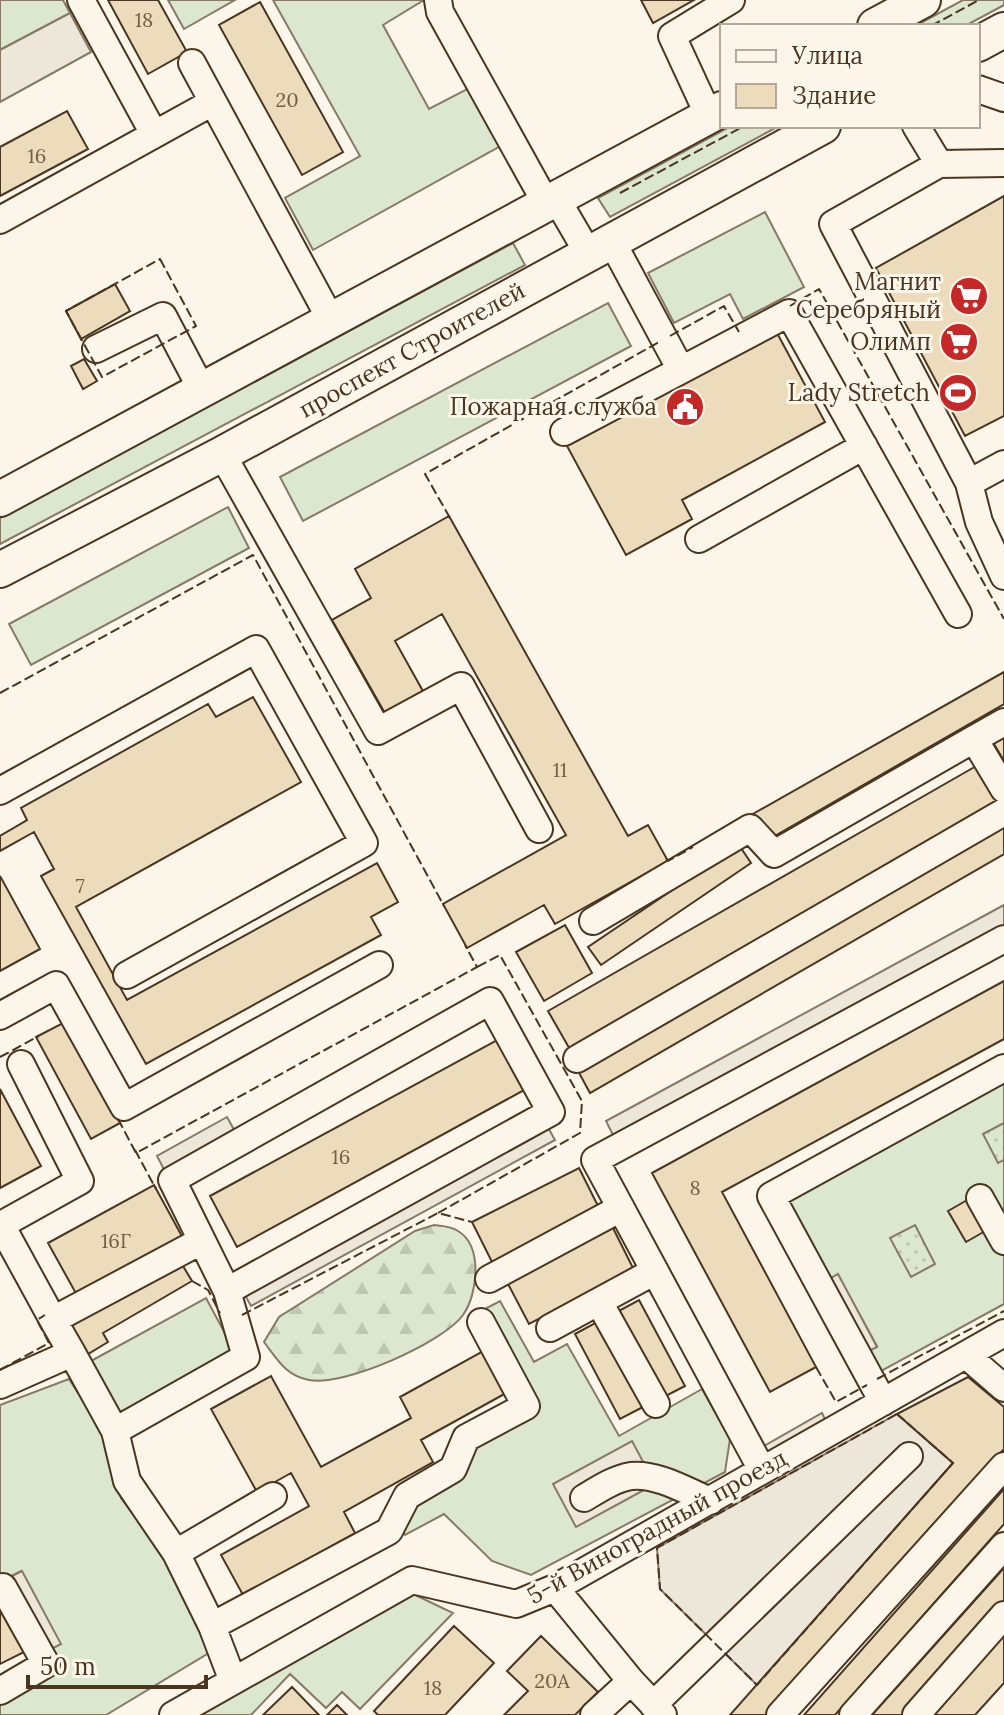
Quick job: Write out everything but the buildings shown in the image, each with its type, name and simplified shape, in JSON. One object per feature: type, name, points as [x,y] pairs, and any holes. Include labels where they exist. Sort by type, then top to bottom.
[{"type":"main road","points":[[879,24],[923,0]]},
{"type":"main road","points":[[980,43],[1004,30]]},
{"type":"main road","points":[[0,499],[716,112]]},
{"type":"main road","name":"проспект Строителей","points":[[0,570],[222,454],[819,128]]},
{"type":"street","points":[[81,0],[154,134]]},
{"type":"street","points":[[438,0],[440,12],[551,200],[599,246],[681,370]]},
{"type":"street","points":[[716,112],[672,36],[731,0]]},
{"type":"street","points":[[192,63],[331,320]]},
{"type":"street","points":[[980,90],[1004,98]]},
{"type":"street","points":[[0,220],[213,102]]},
{"type":"street","points":[[917,128],[939,164]]},
{"type":"street","points":[[1002,569],[979,522],[969,483],[833,224],[939,164],[1004,163]]},
{"type":"street","points":[[564,432],[789,313],[958,614]]},
{"type":"street","points":[[96,349],[163,316],[202,390]]},
{"type":"street","points":[[699,539],[864,446]]},
{"type":"street","points":[[222,454],[378,731],[461,686],[539,829]]},
{"type":"street","points":[[969,483],[1004,464]]},
{"type":"street","points":[[0,791],[256,649],[364,843],[127,975]]},
{"type":"street","points":[[593,921],[750,828],[774,854],[1004,722]]},
{"type":"street","points":[[974,739],[1004,789]]},
{"type":"street","points":[[577,1059],[1004,812]]},
{"type":"street","points":[[762,1470],[595,1160],[1004,939]]},
{"type":"street","points":[[0,1016],[56,985],[124,1107],[379,965]]},
{"type":"street","points":[[115,1431],[246,1357],[227,1291],[172,1180],[490,1001],[551,1112],[227,1291]]},
{"type":"street","points":[[21,1064],[80,1181],[1,1225],[115,1431],[127,1481],[176,1553],[212,1626],[233,1681]]},
{"type":"street","points":[[883,1402],[771,1196],[1004,1068]]},
{"type":"street","points":[[980,1198],[1004,1241]]},
{"type":"street","points":[[489,1279],[621,1208]]},
{"type":"street","points":[[53,1320],[201,1241]]},
{"type":"street","points":[[550,1328],[655,1271]]},
{"type":"street","points":[[599,1302],[656,1404]]},
{"type":"street","points":[[212,1626],[389,1531],[407,1496],[453,1469],[466,1438],[526,1406],[481,1322]]},
{"type":"street","name":"5-й Виноградный проезд","points":[[174,1715],[412,1580],[516,1604],[555,1588],[1004,1333]]},
{"type":"street","points":[[0,1385],[72,1353]]},
{"type":"street","points":[[966,1355],[1004,1388]]},
{"type":"street","points":[[555,1588],[658,1710],[909,1456]]},
{"type":"street","points":[[780,1715],[1004,1466]]},
{"type":"street","points":[[584,1498],[615,1481],[633,1476],[664,1482],[710,1501]]},
{"type":"street","points":[[176,1553],[273,1496]]},
{"type":"street","points":[[853,1715],[1004,1546]]},
{"type":"street","points":[[0,1588],[3,1587],[46,1664],[0,1691]]},
{"type":"street","points":[[916,1715],[1004,1615]]},
{"type":"street","points":[[594,1715],[631,1681]]},
{"type":"green space","points":[[0,0],[63,0],[70,13],[0,50]]},
{"type":"green space","points":[[168,0],[235,0],[184,29]]},
{"type":"green space","points":[[273,0],[424,0],[383,25],[429,109],[473,86],[504,144],[313,250],[285,198],[360,156]]},
{"type":"green space","points":[[963,0],[1004,0],[1004,5],[969,24],[919,24]]},
{"type":"green space","points":[[727,128],[775,128],[610,217],[598,198]]},
{"type":"green space","points":[[765,212],[804,287],[743,319],[730,294],[674,323],[648,273]]},
{"type":"green space","points":[[513,243],[525,265],[0,544],[0,518]]},
{"type":"green space","points":[[608,303],[631,346],[303,521],[280,477]]},
{"type":"green space","points":[[228,507],[249,548],[31,665],[9,624]]},
{"type":"green space","points":[[1004,1076],[1004,1304],[874,1375],[863,1354],[877,1346],[838,1275],[824,1282],[778,1198]]},
{"type":"green space","points":[[1004,1123],[1004,1160],[998,1163],[983,1134]]},
{"type":"green space","points":[[434,1225],[458,1231],[466,1238],[475,1259],[472,1295],[463,1315],[452,1326],[391,1361],[345,1377],[309,1380],[294,1375],[283,1366],[264,1342],[279,1317],[415,1231]]},
{"type":"green space","points":[[915,1225],[935,1264],[911,1277],[890,1238]]},
{"type":"green space","points":[[206,1298],[235,1352],[120,1414],[91,1361]]},
{"type":"green space","points":[[500,1301],[534,1362],[567,1344],[619,1436],[702,1389],[730,1439],[725,1472],[531,1575],[492,1561],[444,1514],[405,1535],[397,1522],[469,1443],[533,1407],[481,1311]]},
{"type":"green space","points":[[69,1379],[113,1447],[121,1498],[169,1563],[212,1651],[106,1715],[0,1715],[0,1699],[52,1671],[21,1571],[0,1579],[0,1405]]},
{"type":"green space","points":[[409,1592],[453,1613],[360,1709],[342,1692],[326,1708],[290,1674],[251,1715],[194,1715]]},
{"type":"shaded area","points":[[70,13],[91,52],[0,102],[0,50]]},
{"type":"shaded area","points":[[1004,905],[1004,932],[617,1143],[606,1121]]},
{"type":"shaded area","points":[[227,1117],[237,1135],[167,1175],[157,1156]]},
{"type":"shaded area","points":[[545,1122],[555,1140],[251,1306],[241,1288]]},
{"type":"shaded area","points":[[838,1274],[877,1347],[863,1354],[824,1282]]},
{"type":"shaded area","points":[[822,1413],[829,1427],[764,1463],[757,1450]]},
{"type":"shaded area","points":[[897,1414],[953,1463],[757,1685],[660,1589],[657,1548]]},
{"type":"shaded area","points":[[632,1441],[655,1484],[576,1527],[553,1484]]},
{"type":"shaded area","points":[[22,1571],[61,1644],[44,1653],[4,1580]]},
{"type":"fence","points":[[935,24],[979,0]]},
{"type":"fence","points":[[620,193],[740,128]]},
{"type":"fence","points":[[160,259],[196,326],[102,377],[66,311],[160,259]]},
{"type":"fence","points":[[790,306],[819,289],[1004,619]]},
{"type":"fence","points":[[670,336],[724,306],[739,332]]},
{"type":"fence","points":[[450,518],[425,474],[659,342]]},
{"type":"fence","points":[[0,693],[253,555],[444,906]]},
{"type":"fence","points":[[666,858],[668,861],[693,847]]},
{"type":"fence","points":[[118,1119],[136,1153],[477,967],[465,945]]},
{"type":"fence","points":[[438,1213],[580,1133],[582,1101],[500,955],[477,967]]},
{"type":"fence","points":[[0,1057],[39,1036]]},
{"type":"fence","points":[[135,1150],[156,1189]]},
{"type":"fence","points":[[242,1315],[438,1213],[472,1222]]},
{"type":"fence","points":[[192,1281],[208,1290],[220,1313]]},
{"type":"fence","points":[[877,1379],[1004,1311]]},
{"type":"fence","points":[[0,1370],[49,1343],[37,1320],[45,1315]]},
{"type":"fence","points":[[816,1367],[836,1402],[867,1385]]},
{"type":"fence","points":[[897,1414],[953,1463],[757,1685],[660,1589],[657,1548],[897,1414]]},
{"type":"place","name":"Магнит Серебряный","points":[[969,296]]},
{"type":"place","name":"Олимп","points":[[959,342]]},
{"type":"place","name":"Lady Stretch","points":[[958,393]]},
{"type":"place","name":"Пожарная служба","points":[[685,407]]}]
